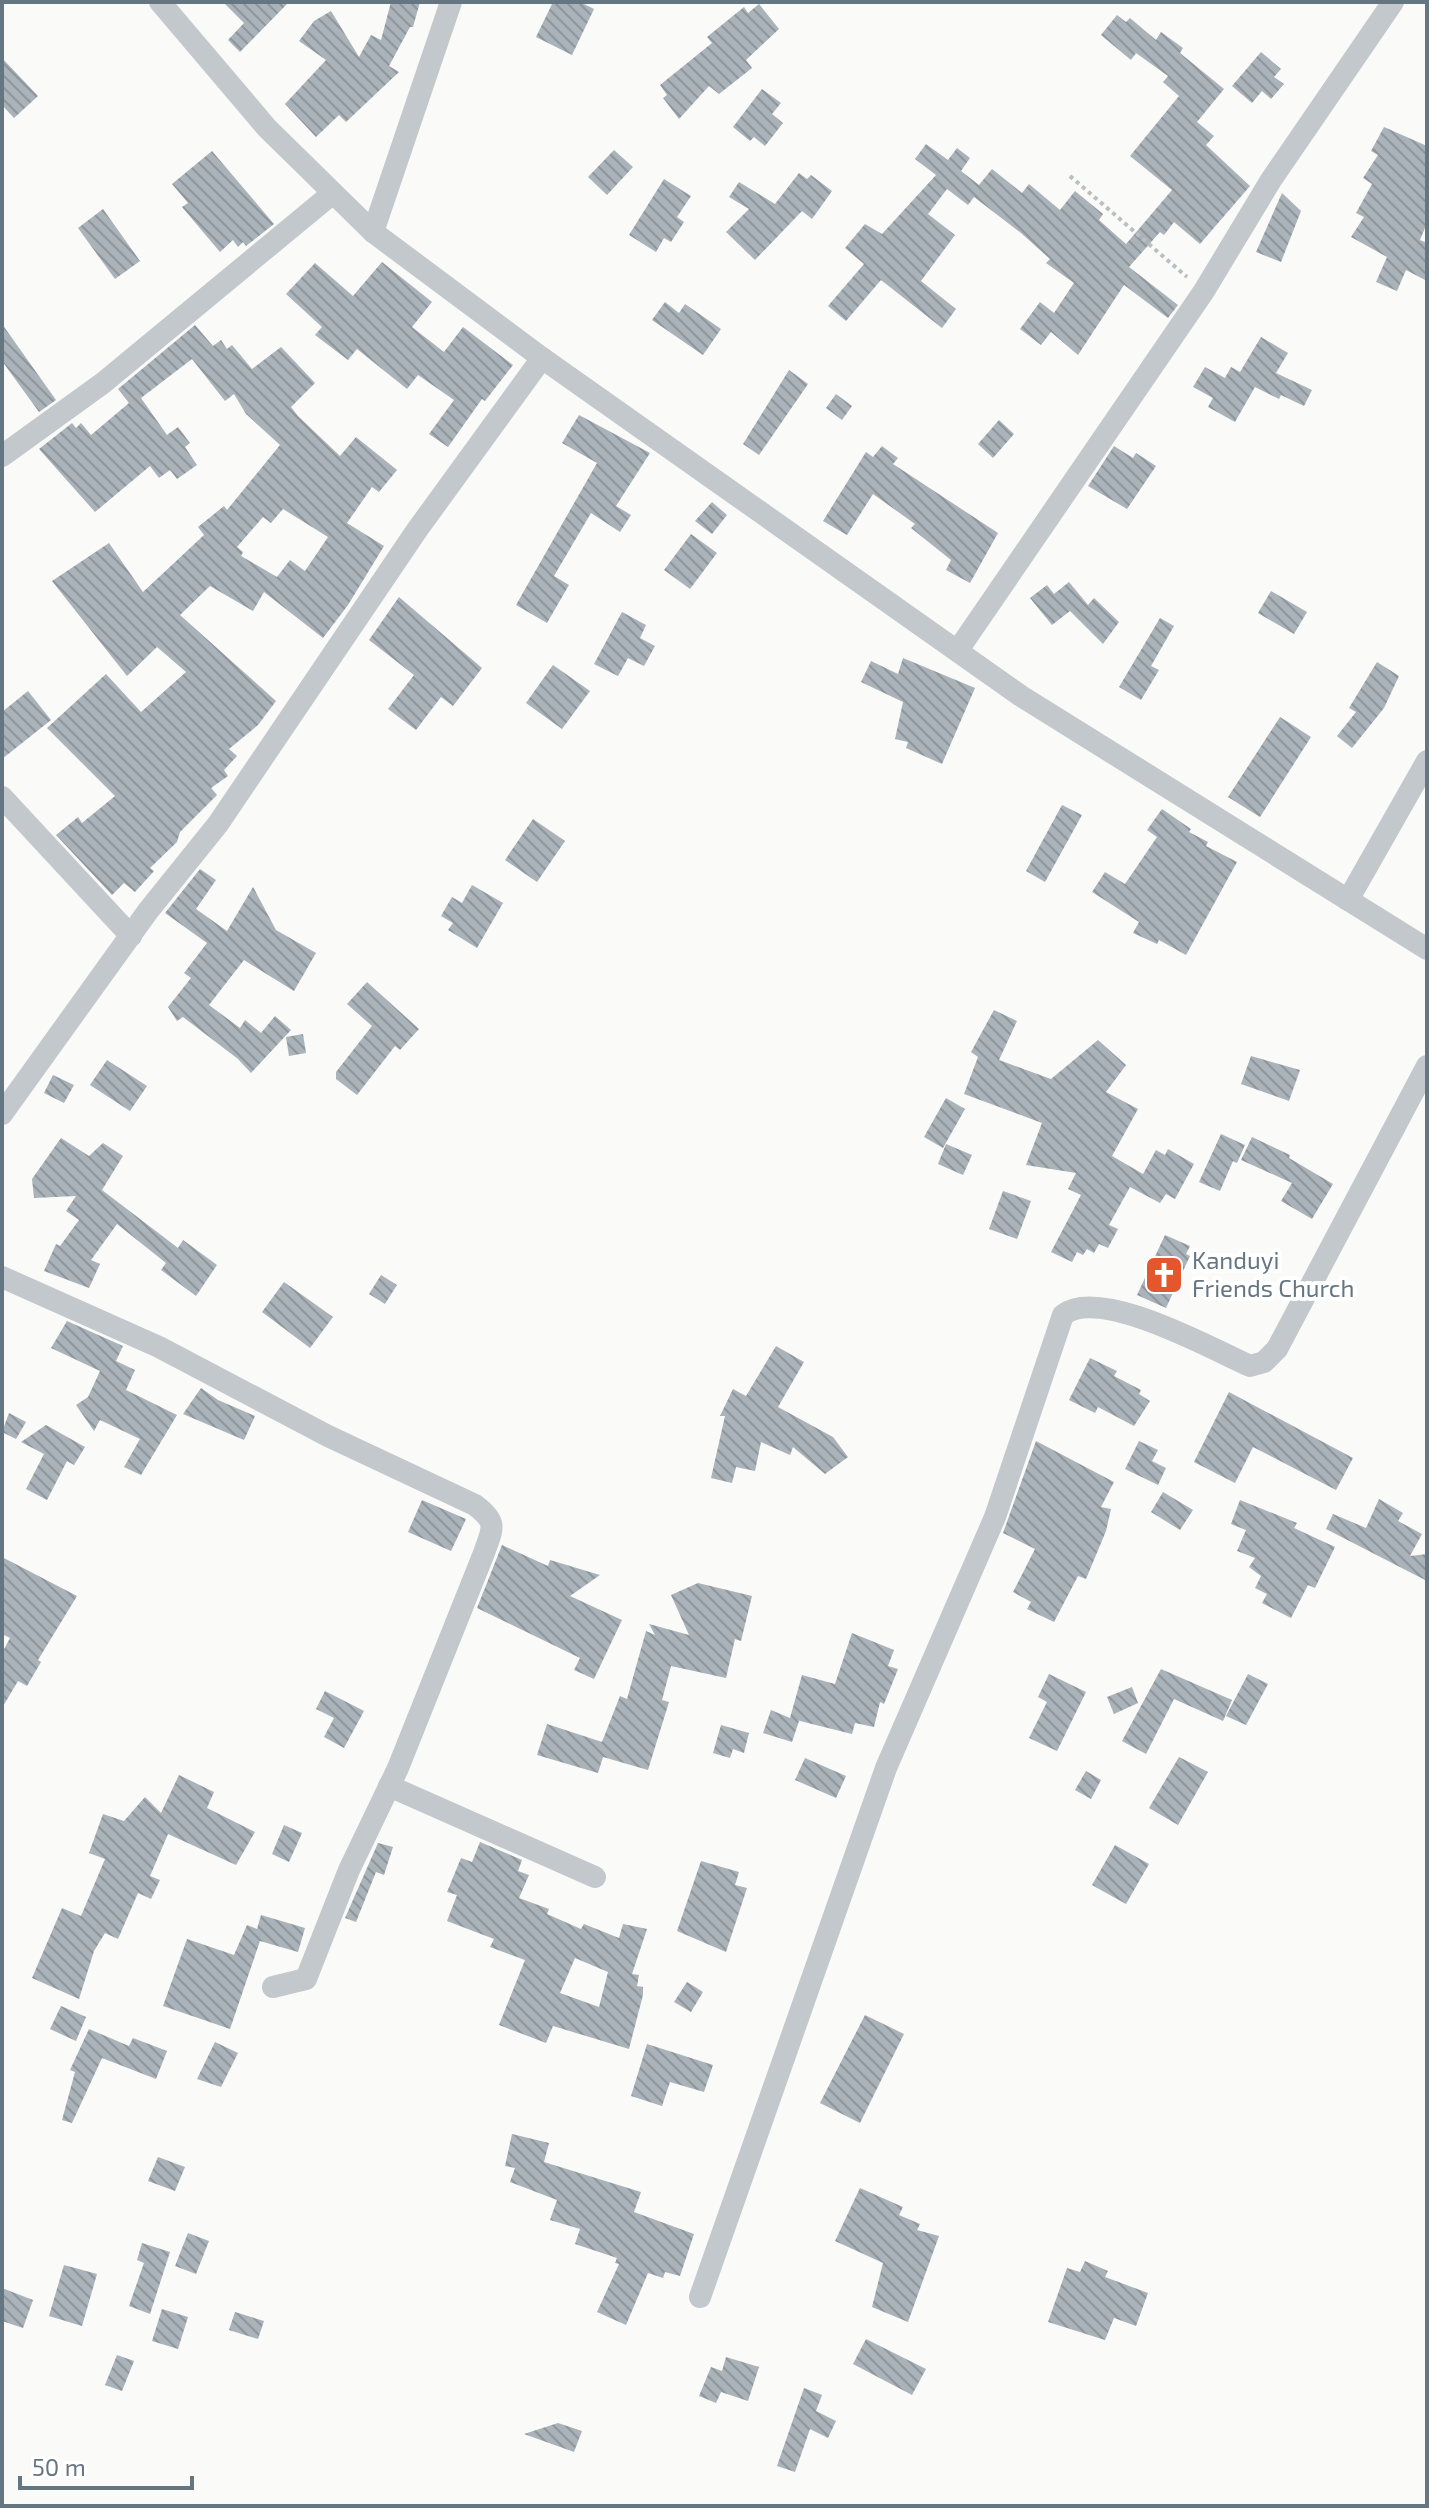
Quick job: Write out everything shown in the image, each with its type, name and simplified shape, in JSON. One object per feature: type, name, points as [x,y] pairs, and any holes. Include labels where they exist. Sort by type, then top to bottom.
[{"type":"street","points":[[160,2],[267,128],[373,232],[542,358],[1021,696],[1427,949]]},
{"type":"street","points":[[373,232],[451,2]]},
{"type":"street","points":[[958,650],[1204,291],[1271,180],[1393,2]]},
{"type":"street","points":[[2,456],[103,383],[333,193]]},
{"type":"street","points":[[6,1100],[218,824],[417,530],[542,358]]},
{"type":"street","points":[[1348,900],[1427,761]]},
{"type":"street","points":[[2,797],[131,936]]},
{"type":"street","points":[[700,2297],[886,1768],[995,1517],[1063,1315],[1082,1305],[1095,1305],[1150,1322],[1250,1366],[1264,1362],[1277,1349],[1427,1066]]},
{"type":"street","points":[[2,1277],[159,1347],[328,1436],[475,1505],[490,1517],[493,1528],[484,1553],[306,1979],[273,1987]]},
{"type":"street","points":[[389,1786],[595,1877]]},
{"type":"path","points":[[1070,176],[1204,291]]},
{"type":"building","points":[[223,2],[289,2],[240,52],[228,40],[244,23]]},
{"type":"building","points":[[391,2],[420,2],[413,27],[410,27],[389,66],[399,72],[346,122],[339,115],[316,137],[285,104],[326,60],[299,41],[314,21],[331,11],[359,57],[371,35],[381,40]]},
{"type":"building","points":[[553,2],[580,2],[594,9],[572,55],[536,37]]},
{"type":"building","points":[[759,4],[779,29],[746,60],[752,68],[719,94],[709,86],[679,119],[663,98],[667,95],[660,85],[712,43],[707,37],[744,7],[748,13]]},
{"type":"building","points":[[1117,15],[1126,22],[1130,18],[1156,40],[1161,32],[1183,48],[1180,53],[1224,89],[1197,122],[1214,136],[1206,145],[1250,186],[1200,244],[1174,222],[1164,235],[1160,232],[1129,267],[1178,305],[1168,318],[1124,285],[1078,355],[1051,332],[1041,345],[1020,329],[1040,302],[1054,313],[1074,283],[1046,263],[1050,259],[1021,233],[974,197],[968,205],[947,189],[928,214],[955,235],[921,281],[956,309],[942,328],[881,280],[846,321],[828,306],[864,264],[845,248],[865,224],[882,234],[936,175],[915,159],[926,144],[948,160],[957,148],[970,158],[961,171],[979,185],[992,169],[1022,193],[1029,184],[1060,210],[1075,191],[1103,214],[1099,220],[1126,244],[1172,190],[1130,156],[1179,96],[1163,82],[1168,76],[1136,53],[1131,60],[1101,35]]},
{"type":"building","points":[[1261,52],[1281,69],[1274,77],[1284,84],[1271,99],[1262,91],[1252,103],[1232,86]]},
{"type":"building","points":[[2,58],[38,96],[14,118],[2,105]]},
{"type":"building","points":[[762,89],[781,103],[772,114],[783,123],[765,146],[754,137],[750,141],[733,127]]},
{"type":"building","points":[[1384,127],[1427,146],[1427,223],[1420,240],[1427,243],[1427,281],[1406,270],[1397,291],[1376,282],[1387,257],[1351,237],[1364,217],[1356,213],[1372,184],[1363,178],[1378,155],[1371,151]]},
{"type":"building","points":[[614,150],[633,167],[607,195],[588,177]]},
{"type":"building","points":[[212,151],[274,224],[246,246],[243,242],[238,247],[233,240],[220,252],[182,207],[188,203],[172,184]]},
{"type":"building","points":[[799,173],[807,179],[811,175],[832,191],[812,219],[802,211],[755,260],[726,232],[749,209],[729,197],[739,182],[775,204]]},
{"type":"building","points":[[664,179],[691,196],[677,217],[684,222],[671,242],[664,238],[656,252],[629,235]]},
{"type":"building","points":[[1282,193],[1301,211],[1281,262],[1256,252]]},
{"type":"building","points":[[103,209],[140,261],[115,279],[78,228]]},
{"type":"building","points":[[382,262],[432,302],[412,327],[444,352],[463,327],[513,365],[485,401],[482,399],[448,447],[429,434],[454,400],[418,375],[407,389],[357,349],[348,360],[315,335],[322,327],[286,294],[315,263],[353,296]]},
{"type":"building","points":[[665,302],[679,313],[685,304],[721,329],[703,355],[652,320]]},
{"type":"building","points":[[2,324],[56,400],[39,412],[2,361]]},
{"type":"building","points":[[195,325],[213,346],[221,340],[227,349],[232,345],[252,369],[281,347],[315,383],[291,407],[298,416],[340,456],[356,437],[397,470],[379,492],[372,487],[347,523],[384,546],[348,605],[323,638],[264,592],[253,611],[210,586],[180,615],[276,701],[258,725],[229,749],[237,756],[224,770],[228,776],[211,788],[217,795],[150,868],[154,871],[135,892],[124,883],[112,895],[56,835],[78,817],[82,823],[115,796],[47,728],[106,674],[141,712],[186,672],[157,647],[127,676],[52,581],[109,543],[143,592],[204,535],[198,527],[224,506],[227,510],[280,445],[246,414],[234,394],[225,401],[192,359],[141,398],[167,435],[178,427],[190,443],[185,447],[197,465],[177,479],[170,470],[159,478],[150,466],[95,512],[39,449],[72,423],[76,428],[81,423],[91,435],[129,403],[118,389]],"holes":[[[283,509],[328,537],[305,571],[290,560],[277,577],[241,556],[243,552],[237,547],[263,517],[271,523]]]},
{"type":"building","points":[[1261,337],[1288,353],[1276,373],[1312,390],[1304,406],[1281,395],[1279,399],[1255,387],[1235,422],[1208,407],[1213,398],[1193,387],[1205,367],[1225,378],[1231,367],[1240,372]]},
{"type":"building","points":[[789,370],[808,384],[759,455],[743,444]]},
{"type":"building","points":[[836,394],[852,406],[842,420],[826,408]]},
{"type":"building","points":[[579,415],[650,453],[616,506],[631,515],[620,532],[591,513],[554,576],[569,585],[547,623],[516,605],[597,463],[562,443]]},
{"type":"building","points":[[999,420],[1014,434],[993,458],[978,444]]},
{"type":"building","points":[[882,446],[898,458],[893,464],[998,533],[970,583],[946,570],[951,560],[911,528],[915,524],[873,494],[847,535],[823,521],[866,452],[873,457]]},
{"type":"building","points":[[1114,446],[1133,458],[1136,453],[1156,466],[1127,509],[1088,486]]},
{"type":"building","points":[[712,502],[727,515],[712,534],[695,521]]},
{"type":"building","points":[[691,534],[717,553],[690,589],[664,570]]},
{"type":"building","points":[[1069,582],[1088,605],[1094,598],[1119,622],[1103,644],[1070,611],[1052,625],[1030,598],[1047,585],[1054,594]]},
{"type":"building","points":[[1271,591],[1307,612],[1294,634],[1258,613]]},
{"type":"building","points":[[399,597],[482,668],[453,706],[441,697],[416,730],[388,709],[414,675],[369,640]]},
{"type":"building","points":[[622,612],[646,625],[640,638],[655,646],[644,666],[628,658],[618,676],[594,664]]},
{"type":"building","points":[[1160,618],[1174,626],[1151,666],[1159,670],[1141,700],[1119,687]]},
{"type":"building","points":[[903,658],[975,688],[942,764],[906,748],[908,742],[895,739],[903,702],[861,682],[871,661],[898,674]]},
{"type":"building","points":[[1377,662],[1399,676],[1384,708],[1352,748],[1337,736],[1356,712],[1349,708]]},
{"type":"building","points":[[553,665],[590,691],[562,729],[526,703]]},
{"type":"building","points":[[28,691],[51,720],[2,759],[2,712]]},
{"type":"building","points":[[1280,717],[1311,737],[1260,817],[1228,797]]},
{"type":"building","points":[[1062,805],[1082,815],[1045,882],[1026,871]]},
{"type":"building","points":[[1162,809],[1191,829],[1189,832],[1208,842],[1206,846],[1237,862],[1186,955],[1159,940],[1157,944],[1133,933],[1139,922],[1092,892],[1105,872],[1125,884],[1157,837],[1147,830]]},
{"type":"building","points":[[533,819],[565,841],[537,882],[505,860]]},
{"type":"building","points":[[200,869],[216,880],[196,909],[227,931],[253,887],[276,930],[316,953],[294,991],[244,960],[209,1005],[240,1028],[245,1020],[261,1033],[275,1016],[291,1030],[251,1073],[238,1059],[183,1017],[177,1021],[168,1007],[191,978],[184,973],[207,943],[165,913]]},
{"type":"building","points":[[472,885],[503,903],[477,948],[448,930],[453,923],[441,916],[452,897],[462,903]]},
{"type":"building","points":[[367,982],[419,1029],[400,1050],[395,1046],[357,1095],[336,1079],[336,1072],[372,1026],[347,1004]]},
{"type":"building","points":[[994,1010],[1017,1021],[999,1060],[1051,1079],[1098,1040],[1126,1065],[1106,1092],[1138,1109],[1112,1156],[1143,1174],[1156,1150],[1165,1155],[1168,1149],[1194,1164],[1175,1199],[1166,1194],[1160,1203],[1130,1187],[1109,1225],[1118,1229],[1108,1248],[1099,1244],[1094,1253],[1087,1249],[1083,1255],[1077,1252],[1072,1262],[1051,1252],[1081,1195],[1068,1189],[1076,1173],[1026,1165],[1042,1123],[964,1094],[978,1057],[971,1052]]},
{"type":"building","points":[[303,1034],[306,1053],[289,1056],[286,1037]]},
{"type":"building","points":[[1251,1056],[1300,1070],[1289,1101],[1241,1084]]},
{"type":"building","points":[[107,1060],[147,1086],[130,1111],[90,1085]]},
{"type":"building","points":[[53,1075],[74,1085],[64,1103],[44,1093]]},
{"type":"building","points":[[946,1098],[965,1109],[943,1148],[924,1137]]},
{"type":"building","points":[[1221,1134],[1245,1145],[1237,1163],[1233,1161],[1220,1191],[1199,1182]]},
{"type":"building","points":[[1252,1137],[1290,1155],[1289,1158],[1333,1184],[1312,1219],[1281,1201],[1292,1183],[1241,1160]]},
{"type":"building","points":[[61,1138],[89,1156],[103,1143],[123,1156],[102,1190],[178,1248],[183,1240],[217,1265],[196,1296],[161,1270],[166,1263],[117,1224],[91,1260],[100,1264],[89,1288],[44,1271],[56,1244],[60,1246],[79,1220],[66,1211],[76,1196],[34,1198],[32,1179]]},
{"type":"building","points":[[946,1144],[972,1155],[963,1175],[938,1164]]},
{"type":"building","points":[[1003,1191],[1031,1201],[1017,1239],[989,1229]]},
{"type":"building","name":"Kanduyi Friends Church","points":[[1165,1235],[1190,1246],[1186,1254],[1190,1256],[1166,1308],[1137,1295]]},
{"type":"building","points":[[381,1275],[397,1285],[385,1304],[369,1294]]},
{"type":"building","points":[[284,1282],[333,1317],[310,1348],[262,1312]]},
{"type":"building","points":[[67,1321],[123,1346],[116,1361],[135,1370],[126,1390],[177,1415],[141,1475],[124,1467],[140,1439],[100,1420],[94,1431],[76,1405],[88,1397],[100,1371],[51,1348]]},
{"type":"building","points":[[776,1346],[804,1362],[778,1407],[833,1437],[848,1457],[825,1474],[793,1447],[790,1455],[761,1442],[755,1471],[736,1467],[732,1483],[711,1478],[725,1416],[720,1416],[733,1389],[746,1396]]},
{"type":"building","points":[[1090,1358],[1117,1371],[1114,1376],[1141,1390],[1139,1394],[1150,1401],[1134,1426],[1098,1407],[1095,1413],[1069,1400]]},
{"type":"building","points":[[201,1388],[218,1400],[255,1416],[244,1440],[183,1414]]},
{"type":"building","points":[[1229,1392],[1353,1458],[1336,1490],[1253,1447],[1235,1483],[1194,1462]]},
{"type":"building","points":[[9,1413],[26,1422],[16,1439],[2,1432]]},
{"type":"building","points":[[46,1425],[85,1447],[74,1465],[67,1461],[47,1500],[26,1489],[44,1454],[21,1442]]},
{"type":"building","points":[[1036,1441],[1114,1482],[1101,1507],[1111,1509],[1106,1531],[1086,1579],[1078,1576],[1054,1622],[1027,1609],[1031,1602],[1013,1592],[1035,1549],[1003,1533]]},
{"type":"building","points":[[1139,1441],[1158,1450],[1152,1461],[1166,1468],[1158,1485],[1125,1469]]},
{"type":"building","points":[[1163,1492],[1193,1510],[1180,1530],[1151,1512]]},
{"type":"building","points":[[1379,1499],[1403,1513],[1398,1521],[1422,1534],[1410,1556],[1427,1554],[1427,1581],[1326,1529],[1333,1514],[1366,1528]]},
{"type":"building","points":[[422,1500],[466,1519],[451,1551],[408,1532]]},
{"type":"building","points":[[1240,1500],[1297,1523],[1294,1528],[1335,1547],[1315,1588],[1308,1585],[1291,1618],[1262,1603],[1267,1594],[1255,1588],[1261,1576],[1249,1567],[1255,1558],[1237,1551],[1246,1530],[1231,1524]]},
{"type":"building","points":[[502,1545],[548,1566],[550,1560],[600,1575],[570,1596],[622,1620],[594,1679],[574,1670],[580,1658],[477,1608]]},
{"type":"building","points":[[2,1557],[77,1596],[38,1660],[41,1662],[27,1686],[18,1681],[2,1708],[2,1653],[10,1638],[2,1634]]},
{"type":"building","points":[[698,1583],[752,1596],[741,1641],[735,1639],[726,1678],[671,1666],[662,1700],[669,1702],[648,1770],[603,1757],[598,1773],[537,1755],[547,1724],[602,1742],[620,1696],[627,1699],[646,1631],[655,1635],[649,1624],[689,1635],[671,1595]]},
{"type":"building","points":[[852,1633],[894,1650],[888,1666],[898,1669],[884,1704],[880,1702],[874,1727],[855,1723],[852,1734],[796,1720],[799,1721],[792,1742],[763,1733],[771,1710],[790,1718],[802,1675],[835,1684]]},
{"type":"building","points":[[1161,1669],[1232,1700],[1223,1721],[1174,1699],[1146,1754],[1122,1741]]},
{"type":"building","points":[[1049,1674],[1086,1692],[1057,1751],[1029,1738],[1047,1702],[1038,1697]]},
{"type":"building","points":[[1248,1674],[1268,1684],[1246,1725],[1226,1716]]},
{"type":"building","points":[[1132,1687],[1138,1703],[1114,1714],[1107,1697]]},
{"type":"building","points":[[325,1691],[364,1711],[344,1748],[324,1737],[334,1718],[316,1709]]},
{"type":"building","points":[[721,1725],[749,1733],[744,1753],[733,1749],[730,1758],[713,1753]]},
{"type":"building","points":[[1179,1757],[1208,1772],[1178,1825],[1149,1808]]},
{"type":"building","points":[[805,1758],[846,1776],[836,1798],[795,1780]]},
{"type":"building","points":[[1086,1771],[1101,1780],[1091,1799],[1075,1790]]},
{"type":"building","points":[[179,1775],[214,1792],[207,1808],[255,1832],[236,1865],[168,1834],[150,1876],[160,1880],[151,1899],[138,1893],[118,1939],[105,1933],[94,1951],[79,1999],[32,1978],[62,1908],[81,1916],[105,1859],[89,1853],[103,1814],[124,1821],[145,1797],[161,1813]]},
{"type":"building","points":[[284,1825],[302,1833],[289,1862],[272,1854]]},
{"type":"building","points":[[480,1842],[522,1860],[518,1871],[529,1875],[519,1898],[549,1909],[547,1914],[581,1929],[584,1924],[619,1938],[623,1924],[647,1929],[632,1974],[639,1975],[637,1986],[643,1987],[643,1995],[629,2049],[553,2026],[546,2043],[499,2025],[525,1960],[490,1947],[494,1939],[447,1921],[457,1895],[447,1892],[461,1858],[472,1862]],"holes":[[[575,1958],[608,1972],[599,2007],[560,1993]]]},
{"type":"building","points":[[378,1843],[393,1847],[384,1875],[376,1872],[356,1922],[345,1918]]},
{"type":"building","points":[[1115,1845],[1149,1864],[1126,1904],[1092,1885]]},
{"type":"building","points":[[701,1861],[739,1872],[735,1885],[747,1888],[726,1952],[677,1931]]},
{"type":"building","points":[[261,1915],[305,1928],[298,1952],[260,1941],[230,2029],[163,2006],[187,1939],[234,1955],[247,1925],[257,1929]]},
{"type":"building","points":[[687,1982],[703,1992],[691,2012],[674,2002]]},
{"type":"building","points":[[61,2006],[86,2017],[76,2041],[50,2029]]},
{"type":"building","points":[[865,2015],[904,2034],[860,2123],[820,2103]]},
{"type":"building","points":[[89,2029],[129,2046],[133,2038],[167,2051],[156,2079],[102,2058],[72,2123],[62,2120],[75,2072],[70,2070]]},
{"type":"building","points":[[215,2042],[238,2053],[221,2087],[197,2079]]},
{"type":"building","points":[[647,2044],[713,2065],[704,2092],[670,2082],[662,2106],[631,2096]]},
{"type":"building","points":[[512,2134],[549,2143],[544,2162],[641,2192],[634,2212],[694,2234],[680,2276],[665,2272],[663,2278],[648,2273],[626,2325],[597,2312],[619,2264],[615,2263],[617,2258],[575,2244],[580,2229],[550,2220],[557,2200],[510,2182],[515,2168],[505,2166]]},
{"type":"building","points":[[158,2157],[185,2167],[175,2191],[148,2181]]},
{"type":"building","points":[[860,2188],[903,2207],[899,2215],[920,2224],[917,2230],[939,2236],[908,2322],[872,2307],[883,2263],[835,2241]]},
{"type":"building","points":[[188,2233],[209,2241],[196,2274],[175,2266]]},
{"type":"building","points":[[142,2243],[170,2252],[150,2314],[129,2306],[144,2263],[137,2260]]},
{"type":"building","points":[[1085,2261],[1108,2271],[1105,2277],[1148,2293],[1136,2326],[1114,2318],[1105,2340],[1048,2322],[1067,2268],[1080,2272]]},
{"type":"building","points":[[64,2265],[97,2274],[82,2326],[49,2316]]},
{"type":"building","points":[[2,2288],[33,2300],[23,2328],[2,2321]]},
{"type":"building","points":[[162,2309],[188,2317],[178,2349],[152,2341]]},
{"type":"building","points":[[235,2312],[264,2321],[258,2339],[229,2330]]},
{"type":"building","points":[[866,2339],[926,2369],[912,2395],[853,2364]]},
{"type":"building","points":[[117,2355],[134,2361],[122,2391],[105,2385]]},
{"type":"building","points":[[726,2357],[759,2367],[748,2401],[721,2392],[716,2403],[699,2396],[711,2367],[722,2371]]},
{"type":"building","points":[[804,2388],[822,2395],[816,2411],[836,2421],[828,2438],[810,2429],[795,2472],[777,2466]]},
{"type":"building","points":[[558,2423],[582,2431],[574,2452],[524,2434]]},
{"type":"place","name":"Kanduyi Friends Church","points":[[1164,1275]]}]
